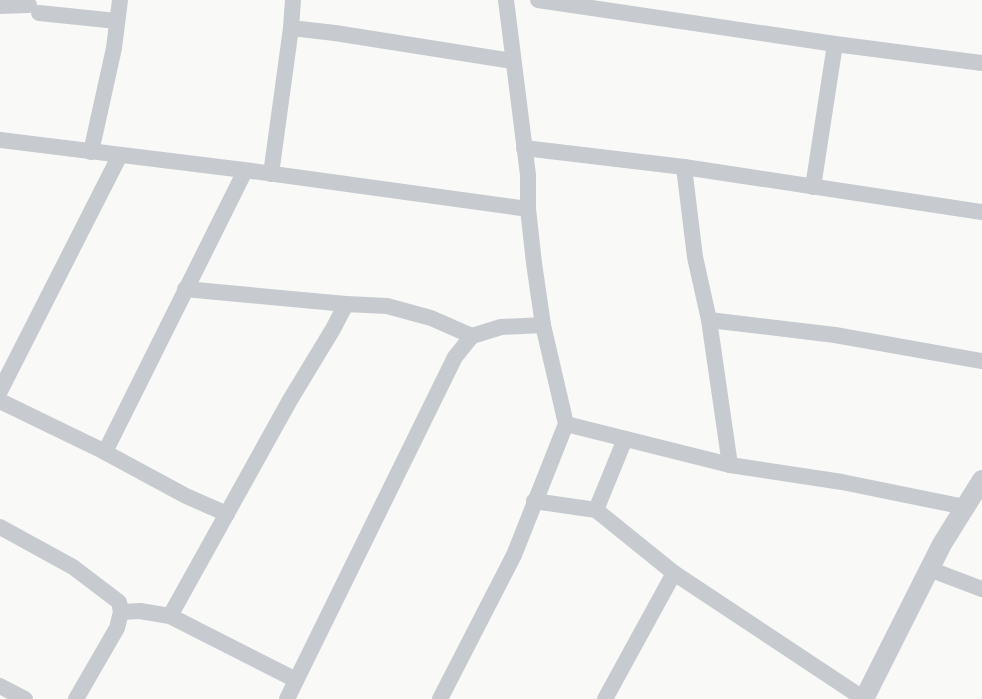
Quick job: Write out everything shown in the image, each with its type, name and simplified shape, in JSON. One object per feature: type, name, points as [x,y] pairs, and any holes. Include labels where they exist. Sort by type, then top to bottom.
[{"type":"street","points":[[91,152],[114,48],[120,0]]},
{"type":"street","points":[[271,174],[291,28],[293,0]]},
{"type":"street","points":[[440,699],[514,555],[566,424],[543,325],[528,209],[528,175],[506,0]]},
{"type":"street","points":[[538,0],[835,44],[982,63]]},
{"type":"street","points":[[0,6],[34,9],[117,21]]},
{"type":"street","points":[[291,28],[335,32],[513,61]]},
{"type":"street","points":[[813,187],[835,44]]},
{"type":"street","points":[[0,140],[271,174],[528,209]]},
{"type":"street","points":[[524,148],[684,167],[982,212]]},
{"type":"street","points":[[0,392],[120,155]]},
{"type":"street","points":[[684,167],[695,257],[709,320],[730,465]]},
{"type":"street","points":[[105,452],[185,288],[245,171]]},
{"type":"street","points":[[185,288],[346,304],[387,306],[431,318],[472,336]]},
{"type":"street","points":[[170,616],[290,400],[333,329],[346,304]]},
{"type":"street","points":[[709,320],[835,335],[982,361]]},
{"type":"street","points":[[287,699],[455,357],[472,336],[501,327],[543,325]]},
{"type":"street","points":[[0,401],[105,452],[186,496],[227,514]]},
{"type":"street","points":[[566,424],[730,465],[842,482],[965,507]]},
{"type":"street","points":[[596,510],[626,439]]},
{"type":"street","points":[[534,502],[596,510],[674,573],[864,699],[942,544],[982,480]]},
{"type":"street","points":[[0,527],[72,567],[119,602],[121,612],[117,628],[76,699]]},
{"type":"street","points":[[929,569],[982,589]]},
{"type":"street","points":[[605,699],[674,573]]},
{"type":"street","points":[[121,612],[140,610],[170,616],[296,680]]},
{"type":"street","points":[[0,686],[25,699]]}]
